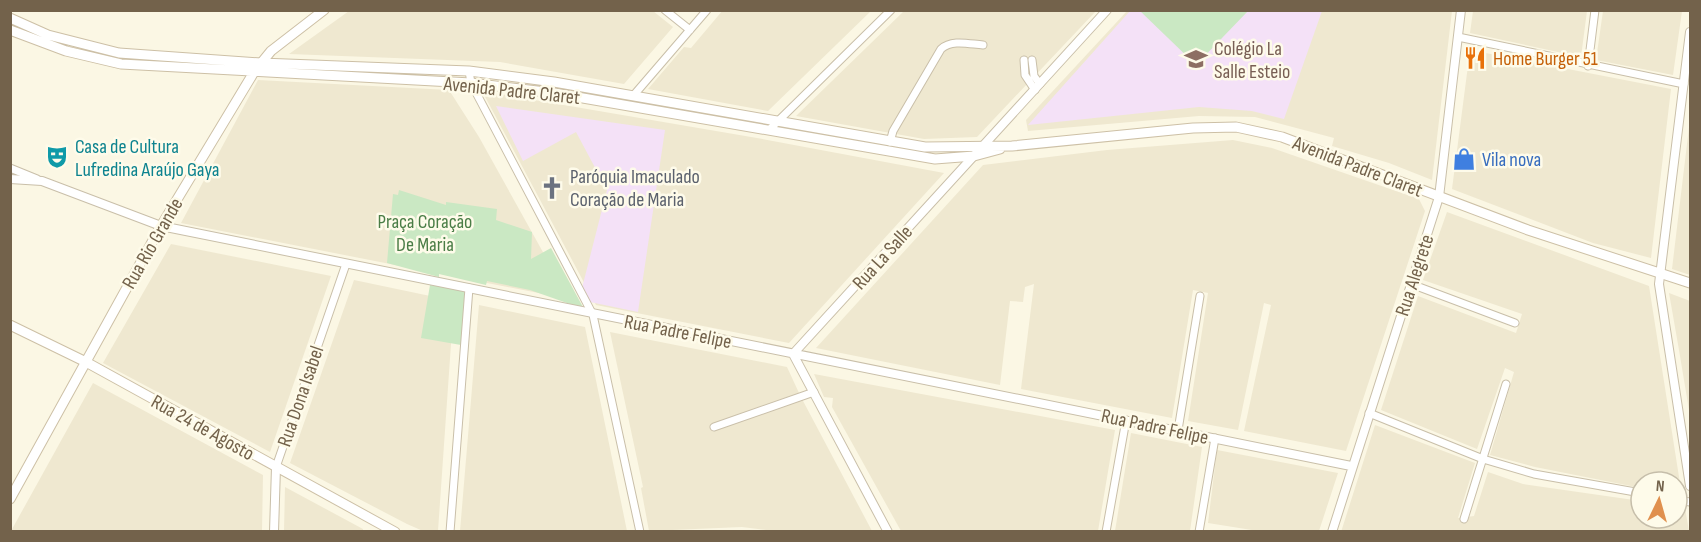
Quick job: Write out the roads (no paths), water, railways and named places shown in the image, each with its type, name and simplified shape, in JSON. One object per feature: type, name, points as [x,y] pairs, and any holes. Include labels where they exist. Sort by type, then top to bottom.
[{"type":"main road","name":"Rua Rio Grande","points":[[12,495],[161,226],[254,72],[271,51],[324,10]]},
{"type":"main road","name":"Avenida Padre Claret","points":[[10,18],[48,35],[119,53],[261,63],[470,71],[633,96],[749,122]]},
{"type":"main road","name":"Avenida Padre Claret","points":[[10,30],[66,51],[121,64],[471,83],[565,94],[941,148],[1012,146],[1193,128],[1236,127],[1282,137],[1528,230],[1690,283]]},
{"type":"main road","name":"Avenida Padre Claret","points":[[779,125],[935,159],[974,156],[1012,146]]},
{"type":"main road","name":"Rua 24 de Agosto","points":[[10,325],[86,362],[276,467],[375,527],[395,531]]},
{"type":"street","points":[[665,10],[690,30]]},
{"type":"street","points":[[633,96],[707,10]]},
{"type":"street","points":[[779,125],[891,10]]},
{"type":"street","name":"Rua La Salle","points":[[794,354],[1107,10]]},
{"type":"street","name":"Rua Alegrete","points":[[1332,531],[1439,196],[1461,10]]},
{"type":"street","points":[[1588,66],[1594,10]]},
{"type":"street","points":[[1690,32],[1659,284],[1690,486]]},
{"type":"street","points":[[1458,37],[1588,66],[1684,84]]},
{"type":"street","points":[[890,142],[893,132],[941,49],[946,44],[954,43],[983,45]]},
{"type":"street","points":[[1028,60],[1025,75],[1038,87]]},
{"type":"street","points":[[470,71],[471,83],[593,315],[640,531]]},
{"type":"street","points":[[10,168],[42,181]]},
{"type":"street","name":"Rua Padre Felipe","points":[[10,179],[42,181],[161,226],[593,315],[1351,466]]},
{"type":"street","name":"Rua Dona Isabel","points":[[274,531],[276,467],[346,264]]},
{"type":"street","points":[[1410,284],[1515,323]]},
{"type":"street","points":[[450,531],[469,288]]},
{"type":"street","points":[[1178,430],[1200,296]]},
{"type":"street","points":[[794,354],[888,531]]},
{"type":"street","points":[[1464,519],[1506,384]]},
{"type":"street","points":[[714,427],[814,392]]},
{"type":"street","points":[[1369,413],[1483,459],[1534,474],[1629,491]]},
{"type":"street","points":[[1106,531],[1126,420]]},
{"type":"street","points":[[1199,531],[1215,438]]},
{"type":"place","name":"Home Burger 51","points":[[1475,58]]},
{"type":"place","name":"Colégio La Salle Esteio","points":[[1196,59]]},
{"type":"place","name":"Casa de Cultura Lufredina Araújo Gaya","points":[[57,157]]},
{"type":"place","name":"Vila nova","points":[[1464,159]]},
{"type":"place","name":"Paróquia Imaculado Coração de Maria","points":[[552,188]]},
{"type":"park label","name":"Praça Coração De Maria","points":[[425,232]]}]
